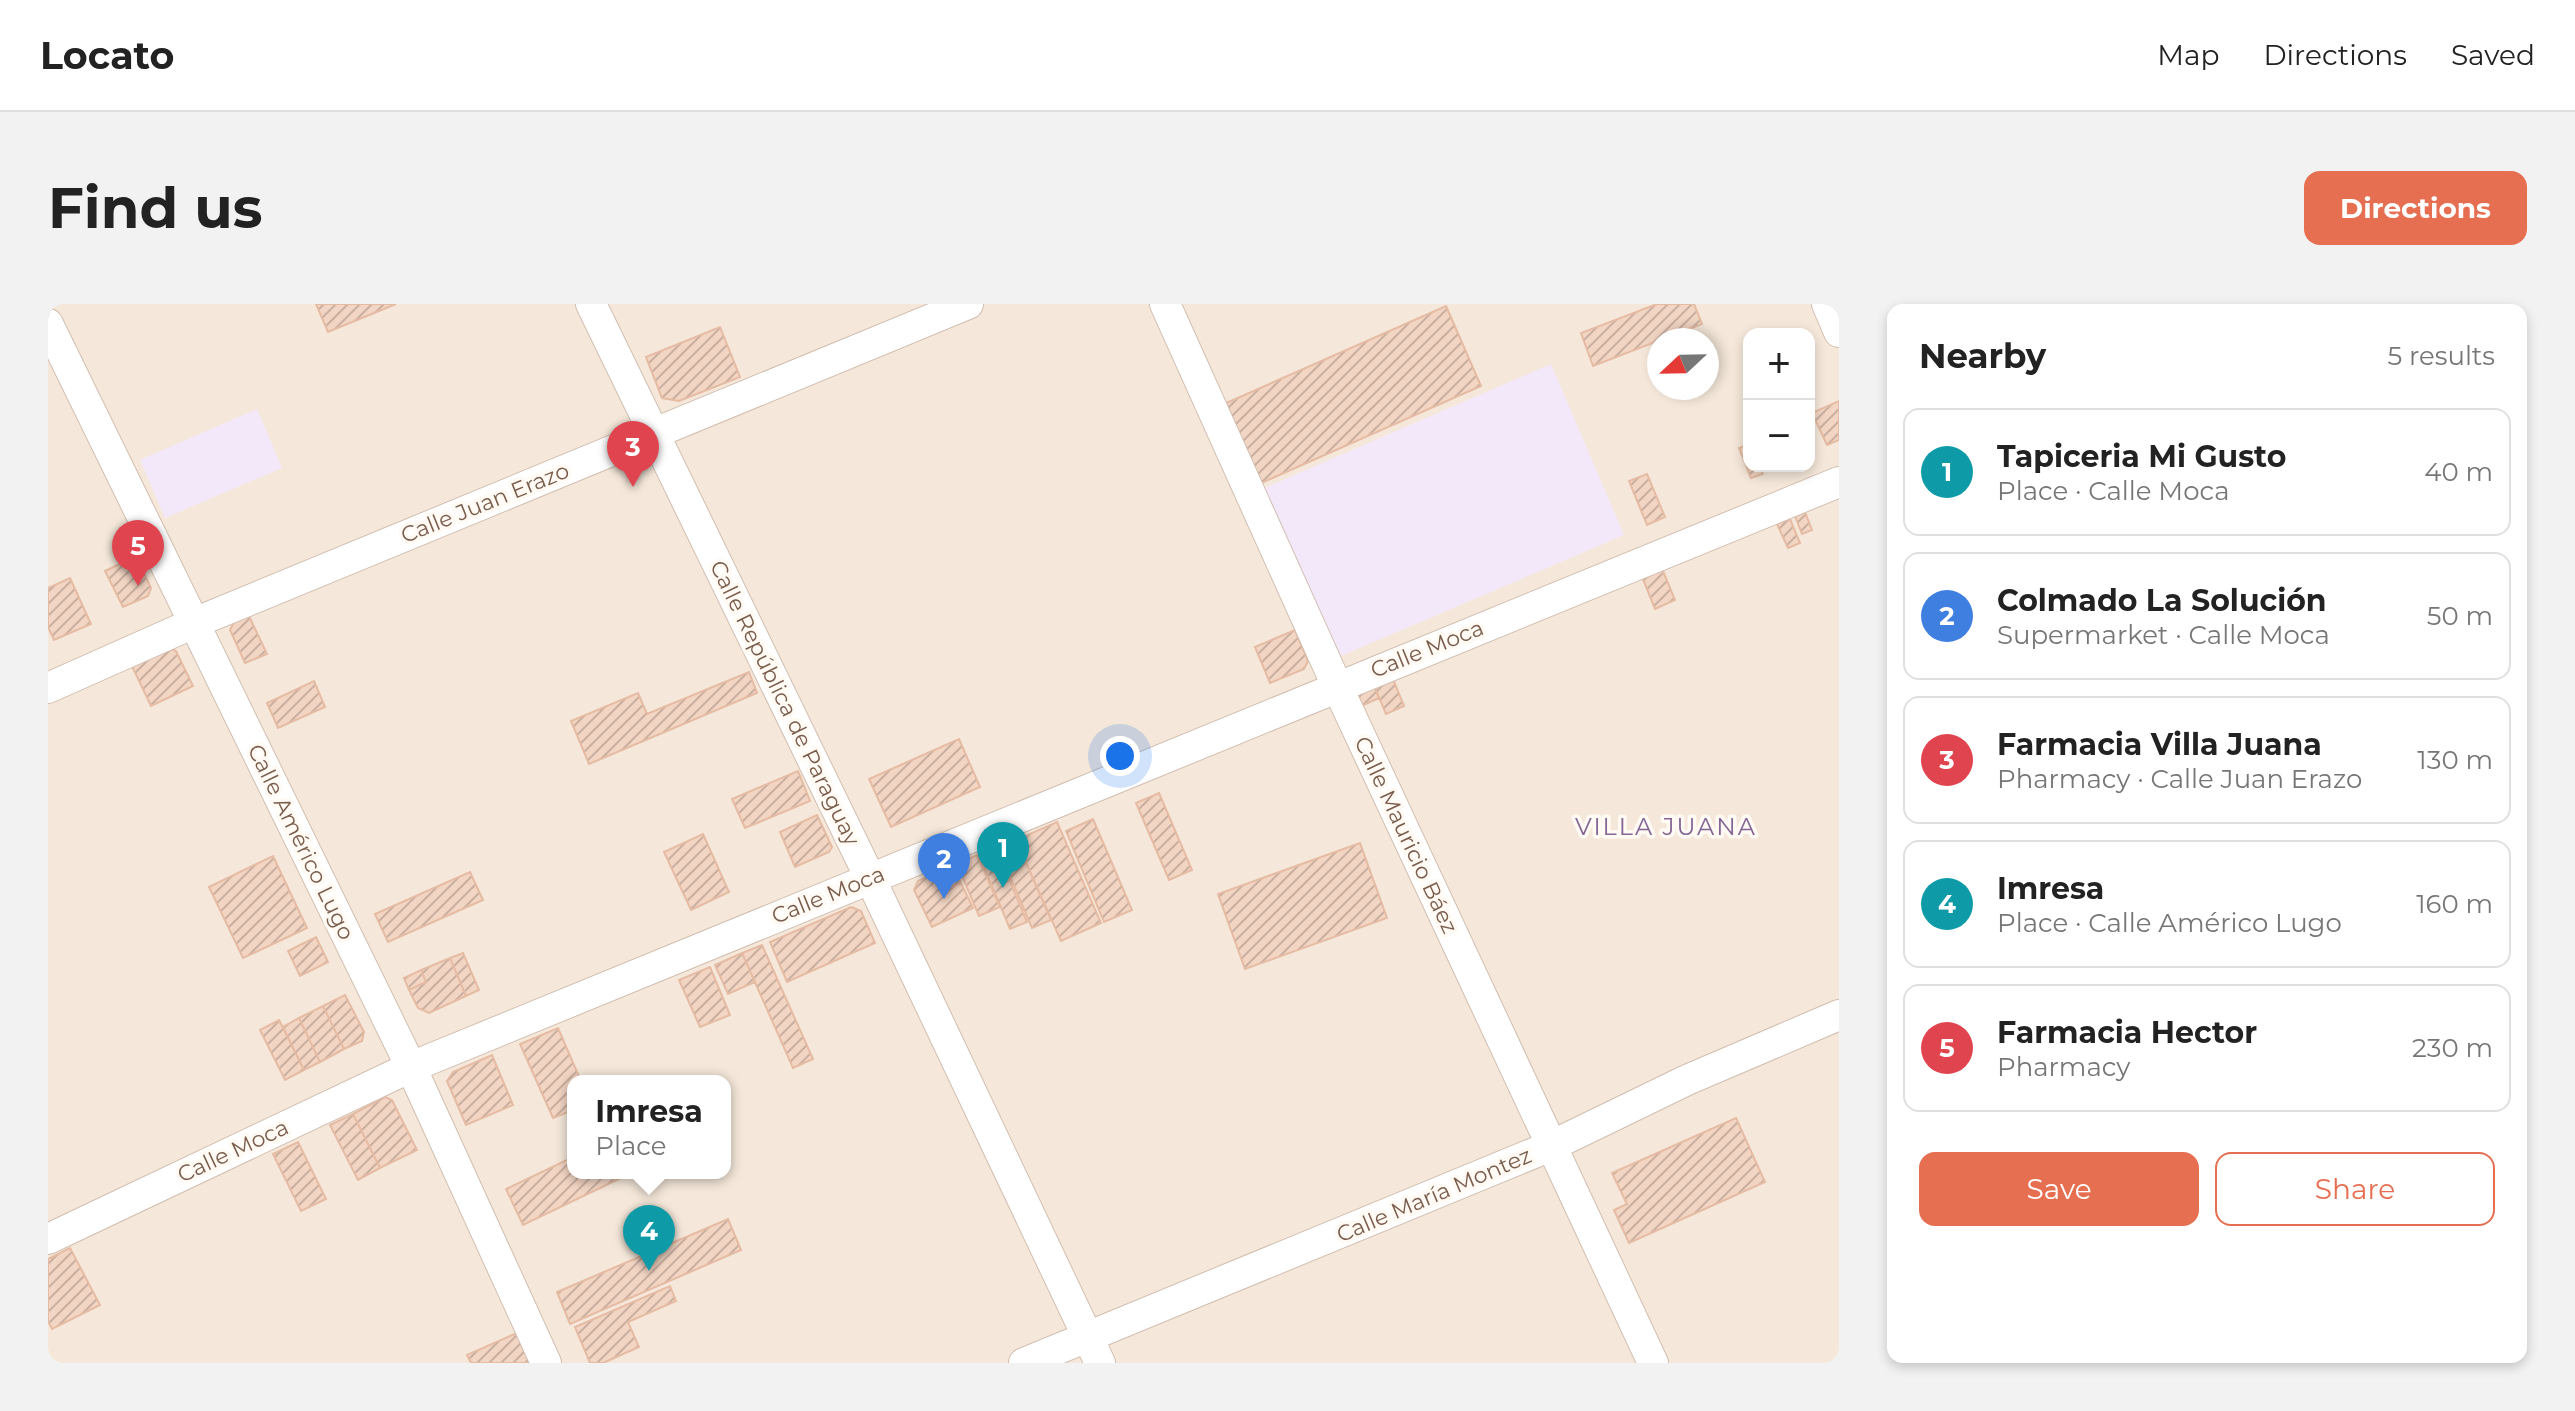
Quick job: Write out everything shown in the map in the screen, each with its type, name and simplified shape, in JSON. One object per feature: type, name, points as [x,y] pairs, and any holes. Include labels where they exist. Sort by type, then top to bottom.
[{"type":"street","name":"Calle República de Paraguay","points":[[591,304],[870,878],[1094,1350]]},
{"type":"street","name":"Calle Juan Erazo","points":[[48,688],[194,623],[968,304]]},
{"type":"street","name":"Calle Mauricio Báez","points":[[1165,304],[1337,686],[1653,1363]]},
{"type":"street","points":[[1827,304],[1839,332]]},
{"type":"street","name":"Calle Américo Lugo","points":[[48,324],[411,1067],[546,1363]]},
{"type":"street","name":"Calle Moca","points":[[48,1239],[411,1067],[1839,482]]},
{"type":"street","name":"Calle María Montez","points":[[1024,1363],[1094,1350],[1551,1146],[1687,1080],[1839,1015]]},
{"type":"shaded area","points":[[48,304],[1839,304],[1839,1363],[48,1363]]},
{"type":"shaded area","points":[[1551,364],[1624,535],[1334,659],[1262,489]]},
{"type":"shaded area","points":[[257,409],[282,468],[165,518],[140,460]]},
{"type":"building","points":[[316,304],[396,304],[328,332]]},
{"type":"building","points":[[1657,304],[1694,304],[1702,324],[1692,328],[1647,328],[1647,345],[1593,366],[1581,333]]},
{"type":"building","points":[[1446,306],[1481,386],[1259,484],[1224,404]]},
{"type":"building","points":[[720,327],[740,377],[679,401],[662,398],[646,357]]},
{"type":"building","points":[[1839,401],[1839,440],[1827,445],[1815,419],[1815,412]]},
{"type":"building","points":[[1749,472],[1762,472],[1763,474],[1751,478]]},
{"type":"building","points":[[1647,474],[1665,517],[1647,525],[1629,481]]},
{"type":"building","points":[[1805,512],[1812,530],[1802,534],[1795,516]]},
{"type":"building","points":[[1790,519],[1800,543],[1788,548],[1777,524]]},
{"type":"building","points":[[136,556],[151,588],[148,596],[123,607],[105,571]]},
{"type":"building","points":[[1658,559],[1675,600],[1655,609],[1638,567]]},
{"type":"building","points":[[70,578],[91,624],[54,640],[48,627],[48,588]]},
{"type":"building","points":[[249,616],[267,654],[245,663],[230,630],[234,622]]},
{"type":"building","points":[[1295,630],[1308,661],[1304,669],[1270,683],[1255,647]]},
{"type":"building","points":[[164,646],[176,651],[193,686],[151,706],[130,662]]},
{"type":"building","points":[[1388,667],[1404,706],[1386,714],[1369,674]]},
{"type":"building","points":[[749,672],[757,693],[589,764],[571,721],[638,693],[647,714]]},
{"type":"building","points":[[1369,674],[1379,698],[1357,708],[1355,681]]},
{"type":"building","points":[[314,681],[325,707],[278,728],[267,703]]},
{"type":"building","points":[[959,739],[980,787],[891,827],[869,779]]},
{"type":"building","points":[[798,771],[810,801],[745,828],[732,799]]},
{"type":"building","points":[[1159,793],[1192,870],[1169,880],[1136,803]]},
{"type":"building","points":[[817,815],[832,847],[829,852],[795,867],[780,832]]},
{"type":"building","points":[[1093,819],[1132,910],[1104,922],[1066,831]]},
{"type":"building","points":[[1057,822],[1101,923],[1061,941],[1016,840]]},
{"type":"building","points":[[703,834],[729,892],[691,910],[664,852]]},
{"type":"building","points":[[1016,840],[1051,920],[1032,928],[998,848]]},
{"type":"building","points":[[1360,843],[1387,918],[1245,969],[1218,894]]},
{"type":"building","points":[[996,848],[1027,922],[1010,929],[979,855]]},
{"type":"building","points":[[977,855],[1000,907],[979,916],[957,864]]},
{"type":"building","points":[[273,856],[307,928],[243,958],[209,887]]},
{"type":"building","points":[[953,865],[961,883],[951,887],[943,870]]},
{"type":"building","points":[[943,870],[951,887],[961,883],[973,908],[932,927],[914,890],[918,881]]},
{"type":"building","points":[[470,872],[483,900],[388,942],[375,914]]},
{"type":"building","points":[[851,907],[861,911],[875,943],[787,982],[770,942]]},
{"type":"building","points":[[316,937],[328,962],[300,976],[288,951]]},
{"type":"building","points":[[762,945],[813,1059],[793,1068],[742,953]]},
{"type":"building","points":[[463,953],[479,990],[466,996],[450,958]]},
{"type":"building","points":[[742,953],[755,982],[728,994],[715,965]]},
{"type":"building","points":[[450,958],[466,996],[429,1013],[418,1008],[409,990],[426,982],[421,970]]},
{"type":"building","points":[[710,967],[730,1015],[700,1027],[679,980]]},
{"type":"building","points":[[421,970],[426,982],[409,990],[404,978]]},
{"type":"building","points":[[345,995],[364,1032],[362,1041],[344,1049],[323,1006]]},
{"type":"building","points":[[323,1006],[344,1049],[320,1062],[299,1018]]},
{"type":"building","points":[[299,1018],[320,1062],[304,1070],[283,1027]]},
{"type":"building","points":[[279,1020],[304,1070],[285,1080],[260,1030]]},
{"type":"building","points":[[558,1028],[578,1075],[567,1075],[567,1112],[553,1118],[520,1044]]},
{"type":"building","points":[[492,1055],[513,1105],[466,1125],[447,1081],[453,1072]]},
{"type":"building","points":[[385,1097],[392,1100],[417,1150],[380,1168],[353,1114]]},
{"type":"building","points":[[353,1114],[380,1168],[358,1180],[330,1125]]},
{"type":"building","points":[[1736,1118],[1765,1182],[1629,1243],[1614,1210],[1627,1204],[1612,1173]]},
{"type":"building","points":[[298,1142],[326,1199],[301,1211],[273,1154]]},
{"type":"building","points":[[567,1160],[567,1179],[619,1179],[523,1225],[506,1189]]},
{"type":"building","points":[[728,1219],[741,1250],[570,1324],[557,1292]]},
{"type":"building","points":[[70,1248],[100,1305],[52,1329],[48,1321],[48,1259]]},
{"type":"building","points":[[670,1286],[676,1301],[628,1322],[639,1347],[603,1363],[590,1363],[575,1327]]},
{"type":"building","points":[[519,1332],[533,1363],[471,1363],[467,1355]]},
{"type":"place","name":"Farmacia Villa Juana","points":[[633,487]]},
{"type":"place","name":"Farmacia Hector","points":[[138,586]]},
{"type":"place","name":"Tapiceria Mi Gusto","points":[[1003,888]]},
{"type":"place","name":"Colmado La Solución","points":[[944,899]]},
{"type":"place","name":"Imresa","points":[[649,1271]]},
{"type":"district","name":"VILLA JUANA","points":[[1666,826]]}]
